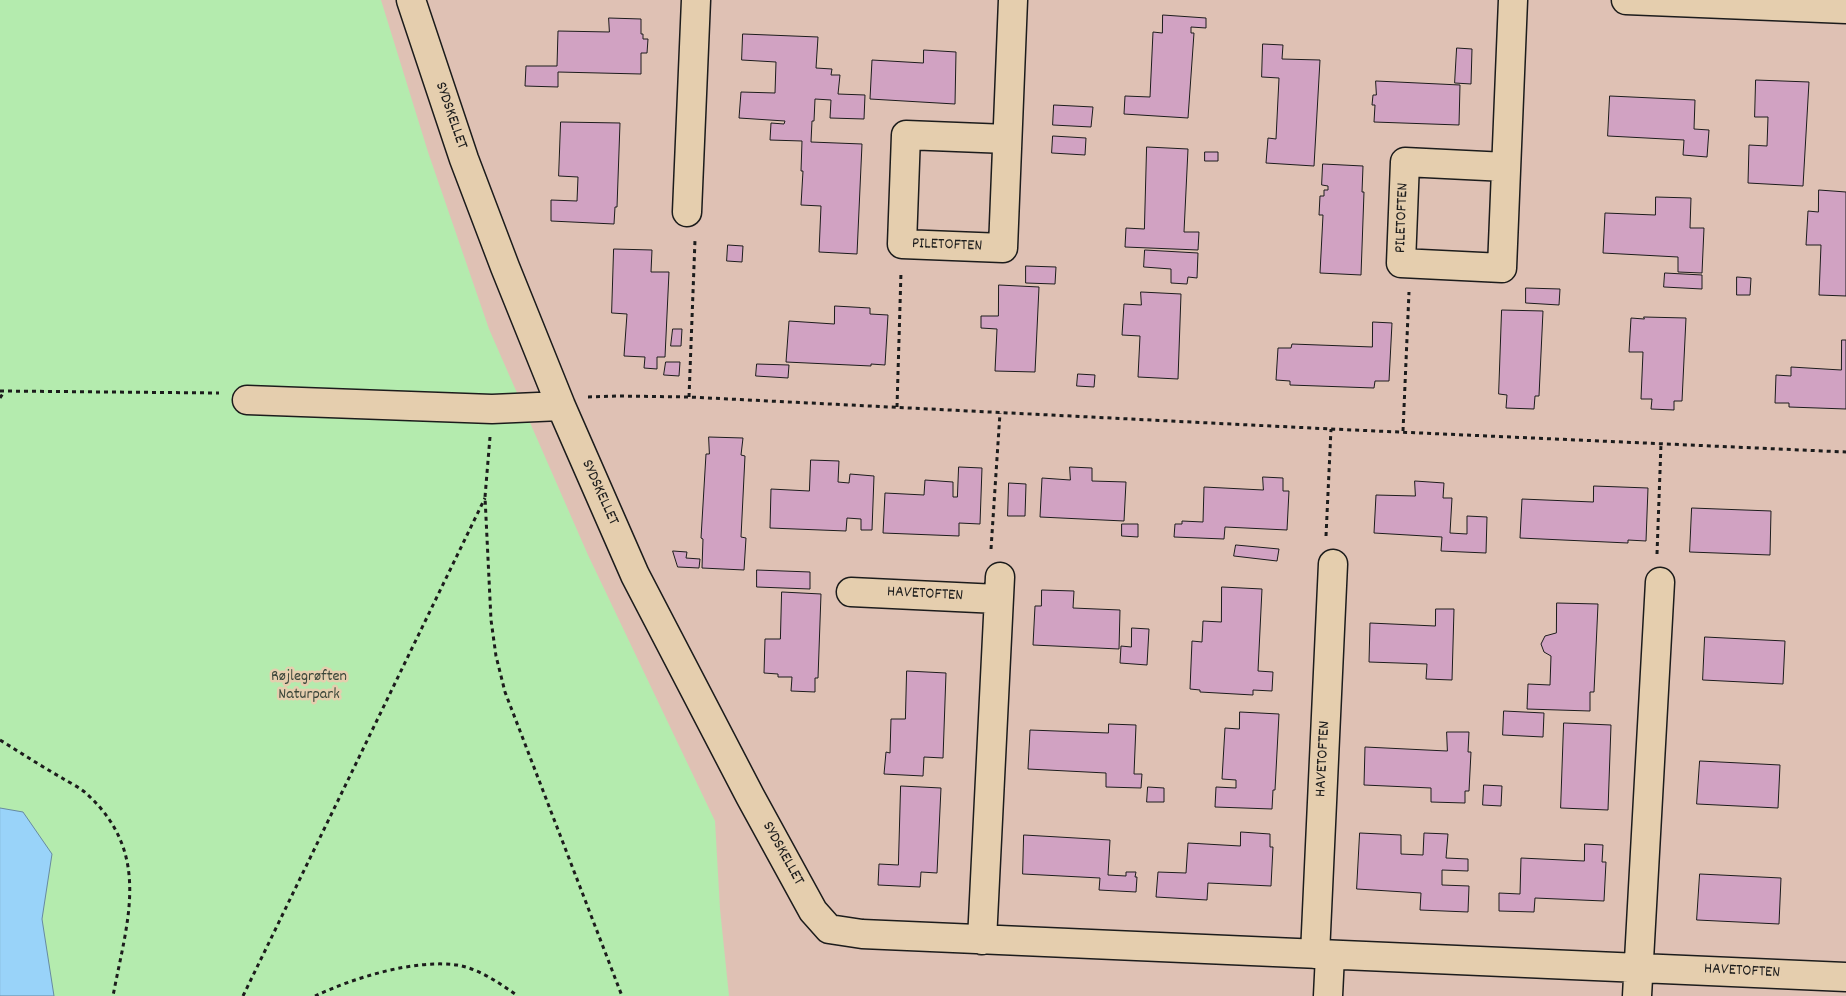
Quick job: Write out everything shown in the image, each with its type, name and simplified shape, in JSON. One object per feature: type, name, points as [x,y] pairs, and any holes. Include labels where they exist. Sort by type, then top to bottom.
[{"type":"street","name":"SYDSKELLET","points":[[411,0],[464,159],[505,267],[561,406],[635,575],[750,796],[813,911],[829,929],[862,934]]},
{"type":"street","points":[[687,212],[696,0]]},
{"type":"street","name":"PILETOFTEN","points":[[1007,139],[906,134],[902,244],[1003,248],[1013,0]]},
{"type":"street","name":"PILETOFTEN","points":[[1506,167],[1405,162],[1401,264],[1502,268],[1513,0]]},
{"type":"street","points":[[1626,0],[1846,9]]},
{"type":"street","points":[[247,400],[492,409],[561,406]]},
{"type":"street","name":"HAVETOFTEN","points":[[1328,996],[1323,955],[1333,564]]},
{"type":"street","points":[[1637,996],[1660,582]]},
{"type":"street","points":[[982,940],[999,588]]},
{"type":"street","name":"HAVETOFTEN","points":[[851,592],[999,588]]},
{"type":"street","name":"HAVETOFTEN","points":[[862,934],[1846,977]]},
{"type":"path","points":[[687,212],[695,229],[689,397]]},
{"type":"path","points":[[897,407],[902,244]]},
{"type":"path","points":[[1402,431],[1410,264]]},
{"type":"path","points":[[0,398],[2,391],[237,393],[247,400]]},
{"type":"path","points":[[561,406],[592,396],[689,397],[1846,452]]},
{"type":"path","points":[[492,409],[485,497],[491,620],[496,656],[505,692],[622,996]]},
{"type":"path","points":[[999,588],[990,561],[1000,413]]},
{"type":"path","points":[[1332,429],[1325,548],[1333,564]]},
{"type":"path","points":[[1660,582],[1656,567],[1661,444]]},
{"type":"path","points":[[243,996],[485,497]]},
{"type":"path","points":[[0,740],[87,794],[107,816],[122,844],[130,874],[130,905],[113,996]]},
{"type":"path","points":[[315,996],[368,975],[437,964],[457,965],[476,971],[492,978],[518,996]]},
{"type":"green space","name":"Røjlegrøften Naturpark","points":[[0,0],[381,0],[428,152],[489,329],[588,555],[715,821],[720,909],[729,996],[0,996]]},
{"type":"water","points":[[0,808],[23,812],[52,854],[42,919],[54,996],[0,996]]},
{"type":"building","points":[[1163,15],[1206,18],[1206,28],[1191,27],[1191,33],[1194,33],[1188,118],[1124,114],[1125,96],[1150,97],[1153,32],[1162,33]]},
{"type":"building","points":[[609,18],[641,19],[641,34],[643,34],[643,39],[648,39],[647,53],[641,53],[641,74],[558,72],[558,87],[525,86],[526,66],[557,66],[558,31],[609,32]]},
{"type":"building","points":[[743,34],[818,37],[816,68],[832,69],[831,75],[840,75],[838,94],[865,95],[864,119],[830,118],[831,100],[815,99],[814,121],[812,121],[811,142],[862,144],[857,254],[819,252],[821,206],[801,205],[802,141],[770,140],[771,123],[784,124],[785,121],[739,118],[741,92],[775,93],[776,62],[742,60]]},
{"type":"building","points":[[1263,44],[1283,45],[1282,59],[1320,60],[1314,166],[1266,163],[1268,138],[1276,139],[1279,78],[1262,77]]},
{"type":"building","points":[[1457,48],[1472,49],[1471,84],[1455,83]]},
{"type":"building","points":[[924,50],[956,52],[955,104],[870,99],[872,60],[923,63]]},
{"type":"building","points":[[1756,80],[1809,82],[1803,186],[1748,183],[1749,145],[1767,146],[1768,117],[1755,117]]},
{"type":"building","points":[[1376,81],[1460,85],[1459,125],[1374,122],[1375,105],[1372,105],[1373,95],[1376,95]]},
{"type":"building","points":[[1610,96],[1695,100],[1694,129],[1709,130],[1707,157],[1683,155],[1684,140],[1608,136]]},
{"type":"building","points":[[1054,105],[1093,107],[1091,127],[1053,125]]},
{"type":"building","points":[[561,122],[620,123],[617,207],[615,207],[614,224],[551,221],[551,200],[577,201],[578,177],[559,176]]},
{"type":"building","points":[[1053,136],[1086,138],[1085,155],[1052,153]]},
{"type":"building","points":[[1147,147],[1188,149],[1184,232],[1199,232],[1198,250],[1125,247],[1126,228],[1144,229]]},
{"type":"building","points":[[1205,152],[1218,152],[1218,161],[1205,161]]},
{"type":"building","points":[[1323,164],[1363,166],[1361,275],[1320,273],[1323,215],[1319,215],[1320,196],[1324,196],[1324,190],[1328,190],[1328,186],[1322,185]]},
{"type":"building","points":[[1819,190],[1846,192],[1846,296],[1819,295],[1821,245],[1806,245],[1808,211],[1818,212]]},
{"type":"building","points":[[1656,197],[1691,198],[1690,228],[1704,228],[1702,273],[1678,272],[1678,257],[1603,253],[1605,213],[1655,215]]},
{"type":"building","points":[[728,245],[743,246],[742,262],[727,261]]},
{"type":"building","points":[[614,249],[652,250],[651,272],[669,272],[665,357],[657,357],[657,369],[644,368],[645,357],[624,356],[627,314],[612,313]]},
{"type":"building","points":[[1145,250],[1198,253],[1197,278],[1188,277],[1187,284],[1171,283],[1171,269],[1144,267]]},
{"type":"building","points":[[1026,266],[1056,267],[1055,284],[1026,283]]},
{"type":"building","points":[[1665,273],[1702,275],[1702,289],[1664,287]]},
{"type":"building","points":[[1737,277],[1751,278],[1750,295],[1737,295]]},
{"type":"building","points":[[999,285],[1039,287],[1035,372],[995,371],[997,329],[981,328],[981,316],[998,316]]},
{"type":"building","points":[[1526,288],[1560,289],[1559,305],[1526,303]]},
{"type":"building","points":[[1141,292],[1181,294],[1178,379],[1138,377],[1140,336],[1122,335],[1124,304],[1141,305]]},
{"type":"building","points":[[835,306],[870,308],[870,314],[888,315],[885,365],[786,362],[789,321],[834,324]]},
{"type":"building","points":[[1502,310],[1543,311],[1539,396],[1535,396],[1534,409],[1506,408],[1507,395],[1499,394]]},
{"type":"building","points":[[1644,317],[1686,318],[1682,401],[1674,401],[1674,410],[1651,409],[1652,399],[1641,399],[1643,352],[1629,352],[1631,318],[1644,319]]},
{"type":"building","points":[[1373,322],[1392,323],[1389,381],[1375,381],[1374,388],[1290,385],[1290,381],[1276,380],[1278,348],[1291,348],[1292,344],[1372,347]]},
{"type":"building","points":[[673,329],[682,329],[681,346],[671,346]]},
{"type":"building","points":[[1842,340],[1846,340],[1846,409],[1789,407],[1789,403],[1775,403],[1776,375],[1791,376],[1791,367],[1841,370]]},
{"type":"building","points":[[666,362],[680,362],[679,376],[664,375]]},
{"type":"building","points":[[757,364],[789,365],[788,378],[756,376]]},
{"type":"building","points":[[1078,374],[1095,375],[1094,387],[1077,386]]},
{"type":"building","points":[[709,437],[743,438],[741,455],[745,456],[741,537],[746,538],[744,570],[702,568],[703,539],[701,538],[706,454],[709,454]]},
{"type":"building","points":[[811,460],[839,461],[838,482],[849,483],[850,474],[874,476],[872,530],[861,530],[861,519],[847,518],[846,531],[770,528],[771,489],[809,491]]},
{"type":"building","points":[[959,467],[982,468],[980,524],[959,523],[959,536],[883,533],[885,493],[924,495],[925,480],[953,482],[953,497],[957,497]]},
{"type":"building","points":[[1070,467],[1092,468],[1092,481],[1126,482],[1124,521],[1040,517],[1042,478],[1070,480]]},
{"type":"building","points":[[1263,477],[1283,478],[1283,491],[1289,491],[1287,530],[1225,527],[1224,539],[1174,537],[1175,524],[1182,524],[1182,521],[1203,522],[1204,487],[1263,490]]},
{"type":"building","points":[[1415,481],[1444,483],[1443,498],[1452,498],[1450,533],[1467,534],[1467,516],[1487,517],[1486,553],[1441,551],[1442,537],[1374,533],[1376,495],[1415,496]]},
{"type":"building","points":[[1009,483],[1026,484],[1025,516],[1008,516]]},
{"type":"building","points":[[1594,486],[1648,488],[1646,541],[1628,540],[1628,543],[1520,538],[1522,499],[1593,502]]},
{"type":"building","points":[[1692,508],[1771,511],[1770,555],[1690,552]]},
{"type":"building","points":[[1122,524],[1138,524],[1138,537],[1122,536]]},
{"type":"building","points":[[1236,545],[1279,549],[1277,561],[1234,556]]},
{"type":"building","points":[[673,551],[687,552],[686,558],[700,559],[699,568],[678,567]]},
{"type":"building","points":[[757,570],[810,572],[810,589],[757,587]]},
{"type":"building","points":[[1222,587],[1262,589],[1258,671],[1273,672],[1272,691],[1253,690],[1253,695],[1200,692],[1200,690],[1190,689],[1192,641],[1202,642],[1203,621],[1221,622]]},
{"type":"building","points":[[1042,590],[1074,591],[1073,608],[1120,610],[1119,649],[1033,645],[1035,606],[1041,606]]},
{"type":"building","points":[[782,592],[821,594],[818,678],[815,678],[815,692],[791,691],[792,677],[778,677],[778,674],[764,673],[765,639],[780,639]]},
{"type":"building","points":[[1557,603],[1598,604],[1594,692],[1590,692],[1590,711],[1527,709],[1528,684],[1550,685],[1551,656],[1544,652],[1541,644],[1545,636],[1556,633]]},
{"type":"building","points":[[1436,609],[1454,609],[1452,680],[1426,679],[1427,664],[1369,662],[1370,623],[1435,626]]},
{"type":"building","points":[[1132,628],[1149,629],[1147,665],[1120,663],[1121,646],[1131,647]]},
{"type":"building","points":[[1705,637],[1785,641],[1783,684],[1703,680]]},
{"type":"building","points":[[907,671],[946,673],[943,758],[924,757],[923,776],[884,774],[886,752],[890,753],[891,719],[905,719]]},
{"type":"building","points":[[1504,711],[1544,713],[1543,737],[1503,735]]},
{"type":"building","points":[[1240,712],[1279,714],[1275,790],[1273,790],[1272,809],[1215,807],[1216,787],[1236,788],[1236,780],[1222,779],[1225,728],[1239,729]]},
{"type":"building","points":[[1564,723],[1611,725],[1608,810],[1561,808]]},
{"type":"building","points":[[1109,724],[1136,725],[1134,774],[1142,774],[1141,788],[1106,787],[1106,773],[1028,769],[1030,730],[1108,733]]},
{"type":"building","points":[[1447,732],[1469,732],[1468,752],[1471,752],[1469,791],[1465,791],[1465,803],[1431,802],[1431,788],[1364,785],[1365,747],[1447,751]]},
{"type":"building","points":[[1700,761],[1780,765],[1778,808],[1697,804]]},
{"type":"building","points":[[1484,785],[1502,786],[1501,806],[1483,805]]},
{"type":"building","points":[[901,786],[941,788],[937,873],[921,872],[920,887],[878,885],[879,864],[898,865]]},
{"type":"building","points":[[1148,787],[1164,788],[1164,802],[1147,802]]},
{"type":"building","points":[[1241,832],[1270,834],[1270,847],[1273,847],[1271,886],[1208,883],[1207,900],[1156,897],[1158,872],[1186,873],[1188,843],[1240,846]]},
{"type":"building","points":[[1360,833],[1401,835],[1401,854],[1423,855],[1424,833],[1448,834],[1446,858],[1468,859],[1468,871],[1442,870],[1442,885],[1469,886],[1468,912],[1420,910],[1421,893],[1357,889]]},
{"type":"building","points":[[1024,835],[1110,840],[1108,875],[1126,876],[1126,872],[1136,872],[1136,892],[1099,890],[1100,878],[1023,874]]},
{"type":"building","points":[[1585,844],[1603,845],[1602,862],[1606,862],[1604,901],[1535,898],[1534,912],[1499,911],[1499,893],[1520,894],[1521,858],[1584,861]]},
{"type":"building","points":[[1700,874],[1781,878],[1779,924],[1697,920]]}]
